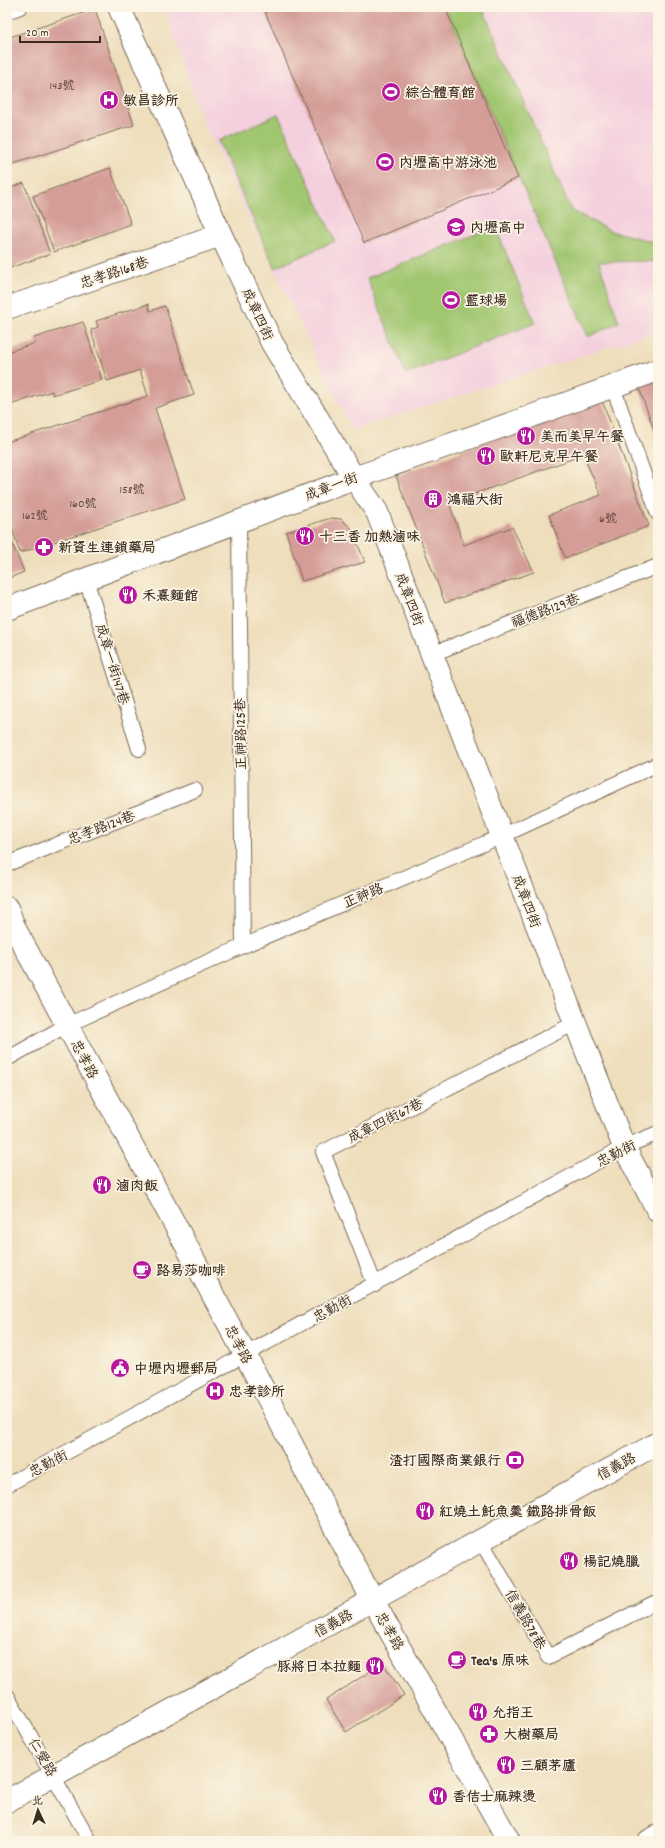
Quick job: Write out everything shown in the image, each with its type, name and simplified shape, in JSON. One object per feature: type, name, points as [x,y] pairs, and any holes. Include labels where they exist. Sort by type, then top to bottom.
[{"type":"street","name":"成章四街","points":[[119,7],[221,235],[272,343],[354,478],[377,512],[624,1147],[658,1211]]},
{"type":"street","name":"忠孝路168巷","points":[[7,308],[221,235]]},
{"type":"street","name":"成章一街","points":[[7,608],[354,478],[658,370]]},
{"type":"street","name":"忠孝路","points":[[7,908],[11,932],[67,1025],[246,1356],[373,1601],[509,1841]]},
{"type":"street","name":"信義路","points":[[7,1802],[53,1775],[373,1601],[658,1443]]},
{"type":"street","points":[[649,1841],[658,1836]]},
{"type":"lane","points":[[7,12],[20,7]]},
{"type":"lane","points":[[613,387],[658,514]]},
{"type":"lane","name":"正神路125巷","points":[[239,521],[243,946]]},
{"type":"lane","name":"福德路129巷","points":[[432,654],[658,566]]},
{"type":"lane","name":"成章一街147巷","points":[[86,579],[139,749]]},
{"type":"lane","name":"正神路","points":[[7,1059],[67,1025],[243,946],[502,836],[658,764]]},
{"type":"lane","name":"忠孝路124巷","points":[[7,864],[195,790]]},
{"type":"lane","name":"成章四街67巷","points":[[375,1285],[323,1152],[575,1023]]},
{"type":"lane","name":"忠勤街","points":[[7,1485],[246,1356],[624,1147],[658,1133]]},
{"type":"lane","name":"信義路78巷","points":[[481,1541],[548,1657],[654,1603]]},
{"type":"lane","name":"仁愛路","points":[[7,1695],[90,1841]]},
{"type":"shaded area","name":"內壢高中","points":[[164,7],[658,7],[658,331],[352,430],[203,122]]},
{"type":"green space","points":[[445,7],[482,7],[571,210],[611,231],[658,243],[658,261],[599,262],[619,322],[588,337]]},
{"type":"green space","points":[[278,114],[335,241],[275,268],[218,141]]},
{"type":"green space","name":"籃球場","points":[[495,226],[535,323],[406,374],[367,278]]},
{"type":"building","name":"綜合體育館","points":[[263,7],[445,7],[518,178],[364,243]]},
{"type":"building","points":[[95,9],[134,125],[7,166],[7,38]]},
{"type":"building","points":[[110,168],[131,224],[54,252],[33,196]]},
{"type":"building","points":[[24,183],[50,254],[7,269],[7,221],[10,219],[7,211],[7,189]]},
{"type":"building","points":[[148,304],[150,311],[165,306],[194,395],[155,408],[185,499],[20,553],[7,513],[7,442],[148,396],[140,370],[107,381],[91,330],[98,327],[96,321]]},
{"type":"building","points":[[83,322],[102,380],[53,395],[52,391],[7,406],[7,352],[36,343],[34,338]]},
{"type":"building","points":[[658,378],[658,441],[638,385]]},
{"type":"building","name":"鴻福大街","points":[[601,398],[649,526],[565,558],[549,515],[601,495],[583,455],[449,503],[464,545],[512,527],[534,572],[445,603],[396,476]]},
{"type":"building","points":[[331,518],[341,519],[351,528],[365,562],[302,581],[286,532]]},
{"type":"building","points":[[7,530],[24,572],[7,579]]},
{"type":"building","points":[[383,1663],[404,1695],[346,1732],[326,1700]]},
{"type":"place","name":"綜合體育館","points":[[391,92]]},
{"type":"place","name":"敏昌診所","points":[[109,100]]},
{"type":"place","name":"內壢高中游泳池","points":[[385,162]]},
{"type":"place","name":"內壢高中","points":[[456,227]]},
{"type":"place","name":"籃球場","points":[[451,300]]},
{"type":"place","name":"美而美早午餐","points":[[526,436]]},
{"type":"place","name":"歐軒尼克早午餐","points":[[486,456]]},
{"type":"place","name":"鴻福大街","points":[[433,499]]},
{"type":"place","name":"十三香 加熱滷味","points":[[305,536]]},
{"type":"place","name":"新資生連鎖藥局","points":[[44,547]]},
{"type":"place","name":"禾熹麵館","points":[[128,595]]},
{"type":"place","name":"滷肉飯","points":[[102,1185]]},
{"type":"place","name":"路易莎咖啡","points":[[142,1270]]},
{"type":"place","name":"中壢內壢郵局","points":[[120,1368]]},
{"type":"place","name":"忠孝診所","points":[[215,1391]]},
{"type":"place","name":"渣打國際商業銀行","points":[[515,1460]]},
{"type":"place","name":"紅燒土魠魚羹 鐵路排骨飯","points":[[425,1511]]},
{"type":"place","name":"楊記燒臘","points":[[569,1561]]},
{"type":"place","name":"Tea's 原味","points":[[457,1660]]},
{"type":"place","name":"豚將日本拉麵","points":[[375,1666]]},
{"type":"place","name":"允指王","points":[[478,1712]]},
{"type":"place","name":"大樹藥局","points":[[489,1734]]},
{"type":"place","name":"三顧茅廬","points":[[506,1765]]},
{"type":"place","name":"香佶士麻辣燙","points":[[438,1796]]}]
